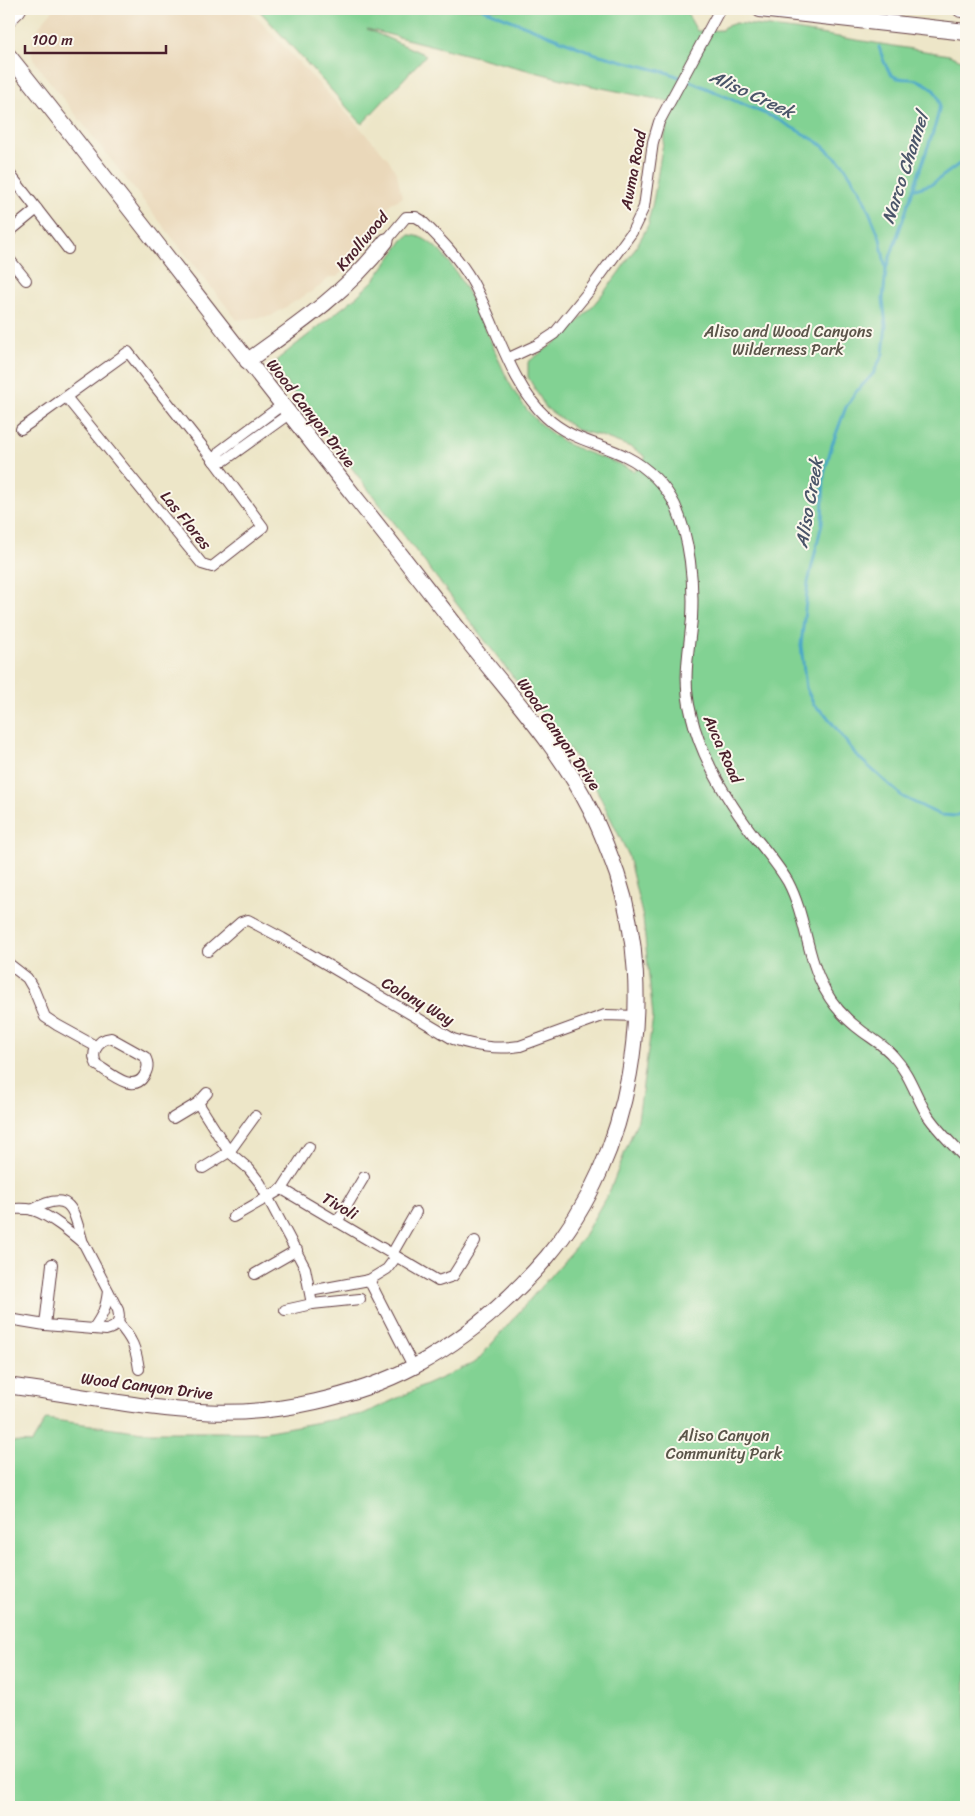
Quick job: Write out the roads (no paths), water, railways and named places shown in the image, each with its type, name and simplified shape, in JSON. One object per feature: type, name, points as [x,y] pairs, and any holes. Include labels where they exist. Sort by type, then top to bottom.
[{"type":"main road","points":[[9,18],[18,9]]},
{"type":"main road","points":[[760,9],[966,32]]},
{"type":"main road","points":[[961,9],[966,9]]},
{"type":"main road","name":"Wood Canyon Drive","points":[[9,56],[558,756],[588,805],[604,838],[619,880],[634,954],[636,1016],[626,1088],[614,1133],[596,1179],[579,1213],[552,1251],[500,1305],[469,1330],[413,1366],[374,1384],[342,1395],[297,1405],[262,1410],[216,1413],[177,1410],[9,1386]]},
{"type":"main road","name":"Knollwood","points":[[248,361],[334,297],[354,279],[386,241]]},
{"type":"street","name":"Awma Road","points":[[509,358],[537,345],[554,334],[632,232],[644,207],[656,131],[668,104],[720,9]]},
{"type":"street","points":[[9,173],[68,249]]},
{"type":"street","points":[[9,232],[38,209]]},
{"type":"street","name":"Knollwood","points":[[386,241],[406,217],[416,217],[421,220],[441,240],[467,272],[509,358]]},
{"type":"street","points":[[9,259],[26,280]]},
{"type":"street","name":"Las Flores","points":[[21,429],[128,352],[214,461],[263,527],[212,566],[202,564],[66,397]]},
{"type":"street","name":"Avca Road","points":[[509,358],[522,386],[546,416],[578,438],[630,458],[645,469],[668,493],[681,520],[692,582],[692,618],[686,668],[688,702],[696,730],[711,766],[741,818],[774,860],[787,882],[802,916],[814,968],[826,993],[848,1020],[886,1048],[895,1057],[904,1069],[930,1119],[966,1159]]},
{"type":"street","points":[[214,461],[220,451],[285,409]]},
{"type":"street","name":"Colony Way","points":[[208,951],[241,922],[248,920],[282,938],[453,1039],[481,1046],[507,1048],[520,1046],[605,1015],[636,1016]]},
{"type":"street","points":[[9,964],[27,978],[46,1017],[97,1047]]},
{"type":"street","points":[[105,1038],[111,1038],[145,1057],[148,1063],[143,1078],[137,1083],[129,1084],[97,1065],[93,1054],[97,1047],[105,1038]]},
{"type":"street","points":[[173,1118],[198,1103],[207,1093]]},
{"type":"street","points":[[198,1103],[229,1152],[249,1169],[260,1182],[297,1250],[304,1268],[312,1304]]},
{"type":"street","points":[[203,1168],[229,1152],[255,1116]]},
{"type":"street","points":[[233,1217],[282,1189],[310,1147]]},
{"type":"street","points":[[337,1222],[364,1177]]},
{"type":"street","name":"Tivoli","points":[[282,1189],[438,1282],[453,1276],[475,1241]]},
{"type":"street","points":[[9,1320],[45,1326],[106,1330],[113,1328],[118,1323],[120,1317],[84,1244],[71,1208],[65,1202],[57,1200],[32,1210]]},
{"type":"street","points":[[9,1209],[21,1208],[32,1210],[45,1216],[84,1244]]},
{"type":"street","points":[[310,1291],[369,1280],[387,1270],[416,1212]]},
{"type":"street","points":[[255,1274],[297,1250]]},
{"type":"street","points":[[45,1326],[52,1264]]},
{"type":"street","points":[[369,1280],[413,1366]]},
{"type":"street","points":[[93,1329],[106,1307],[108,1291]]},
{"type":"street","points":[[285,1310],[312,1304],[360,1299]]},
{"type":"street","points":[[118,1323],[130,1337],[136,1350],[139,1369]]},
{"type":"waterway","name":"Aliso Creek","points":[[483,9],[596,54],[669,73],[775,118],[818,142],[843,164],[861,192],[880,238],[886,270],[883,300],[886,325],[883,354],[873,374],[855,393],[846,407],[824,474],[822,523],[808,583],[801,645],[806,688],[814,705],[826,715],[857,756],[903,797],[940,815],[956,816],[966,810]]},
{"type":"waterway","name":"Narco Channel","points":[[879,47],[886,65],[894,77],[920,81],[934,91],[939,100],[938,117],[886,269]]},
{"type":"waterway","points":[[915,189],[932,184],[966,159]]},
{"type":"park label","name":"Aliso and Wood Canyons Wilderness Park","points":[[788,340]]},
{"type":"park label","name":"Aliso Canyon Community Park","points":[[724,1444]]}]
